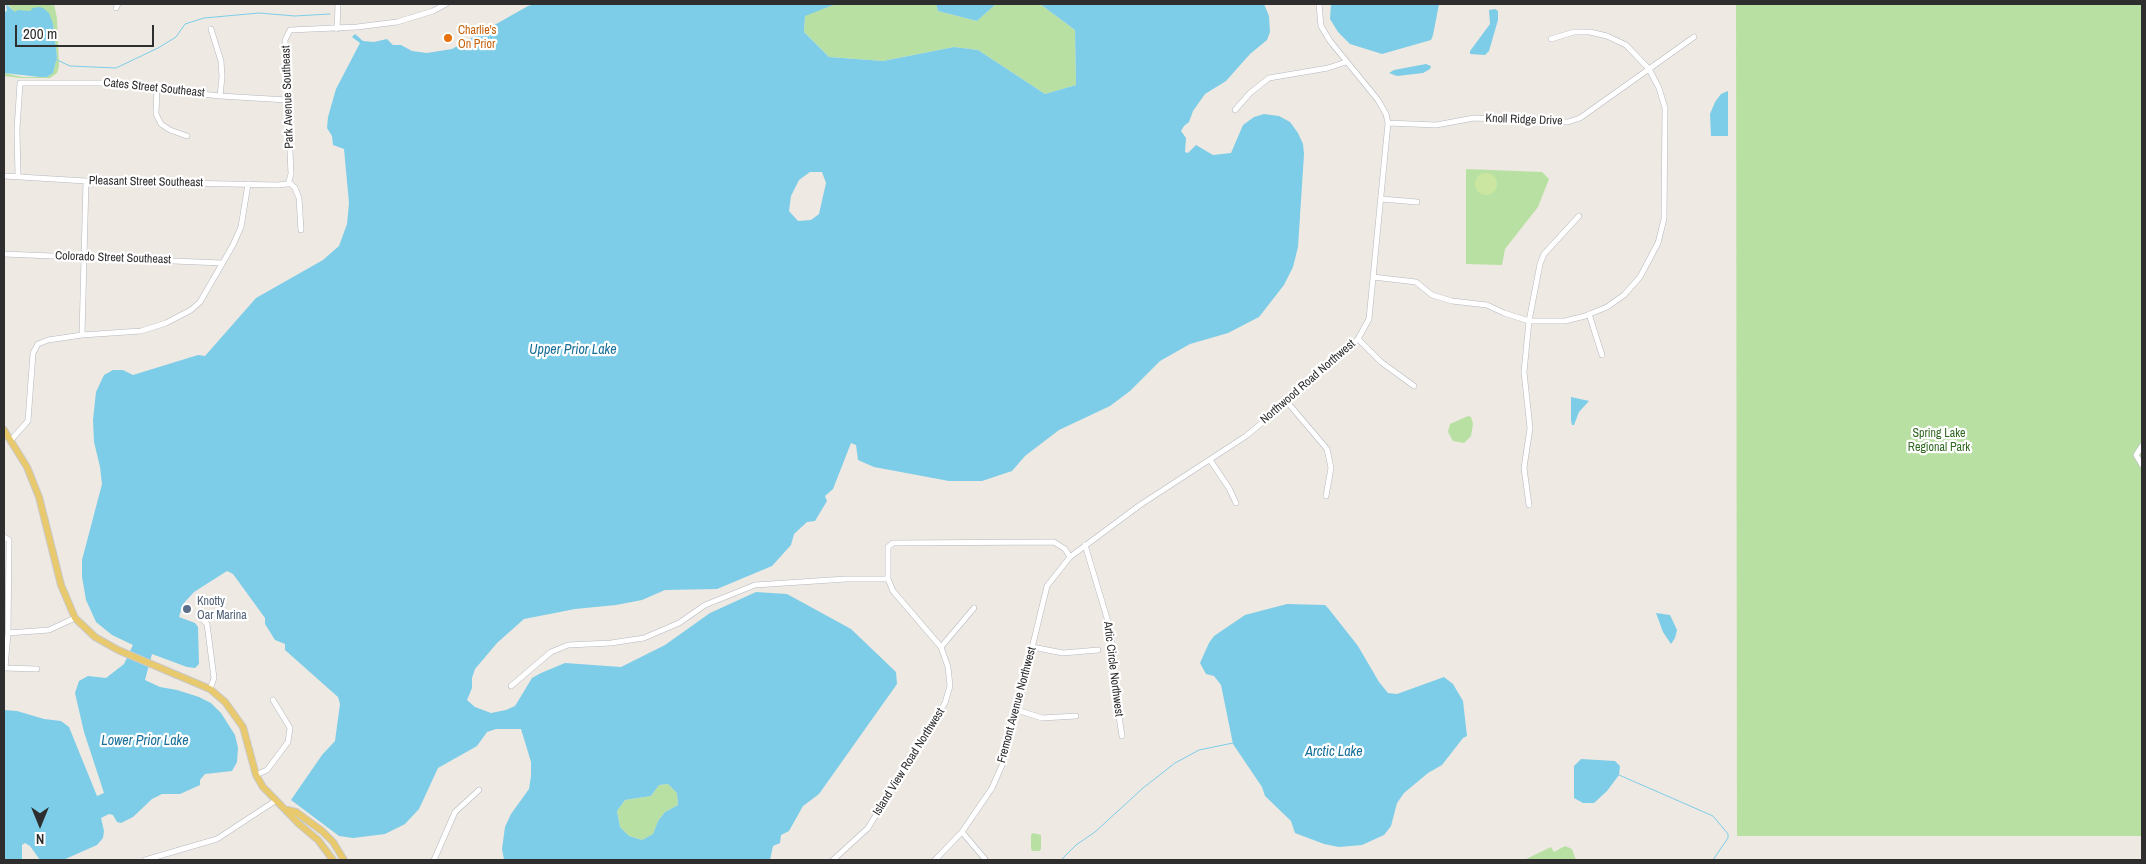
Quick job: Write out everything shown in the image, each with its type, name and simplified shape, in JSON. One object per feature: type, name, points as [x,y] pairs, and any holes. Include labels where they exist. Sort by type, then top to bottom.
[{"type":"main road","points":[[4,430],[27,467],[39,497],[61,585],[75,618],[95,637],[118,650],[210,689],[225,702],[243,727],[256,775],[263,787],[275,801],[318,840],[333,860]]},
{"type":"main road","points":[[286,809],[296,812],[322,830],[333,842],[344,860]]},
{"type":"street","points":[[338,4],[337,29],[397,22],[433,11],[446,4]]},
{"type":"street","name":"Northwood Road Northwest","points":[[1085,545],[1140,505],[1241,440],[1288,403],[1358,339],[1369,319],[1388,123],[1386,114],[1378,100],[1330,41],[1322,26],[1319,4]]},
{"type":"street","points":[[211,29],[221,61],[220,96]]},
{"type":"street","name":"Park Avenue Southeast","points":[[301,230],[299,198],[295,188],[289,183],[291,174],[286,40],[290,30],[337,29]]},
{"type":"street","points":[[1373,277],[1416,282],[1432,295],[1452,302],[1487,305],[1504,314],[1528,321],[1564,320],[1607,307],[1624,294],[1640,277],[1658,243],[1664,219],[1665,108],[1659,88],[1649,69],[1626,45],[1607,36],[1590,32],[1574,32],[1552,39]]},
{"type":"street","name":"Knoll Ridge Drive","points":[[1388,123],[1436,125],[1474,118],[1568,122],[1585,115],[1694,37]]},
{"type":"street","points":[[1234,110],[1250,93],[1269,78],[1328,68],[1346,62]]},
{"type":"street","name":"Cates Street Southeast","points":[[18,177],[17,129],[20,83],[102,83],[157,87],[220,96],[287,100]]},
{"type":"street","points":[[157,87],[156,114],[161,124],[170,130],[187,136]]},
{"type":"street","name":"Pleasant Street Southeast","points":[[4,176],[248,184],[289,183]]},
{"type":"street","points":[[82,335],[86,180]]},
{"type":"street","points":[[11,440],[23,429],[28,421],[33,353],[38,344],[48,340],[82,335],[141,331],[166,324],[191,310],[200,302],[233,245],[241,226],[248,184]]},
{"type":"street","points":[[1381,199],[1417,202]]},
{"type":"street","points":[[1529,506],[1524,468],[1530,428],[1524,372],[1528,321],[1540,264],[1544,254],[1579,216]]},
{"type":"street","name":"Colorado Street Southeast","points":[[4,254],[222,263]]},
{"type":"street","points":[[1589,314],[1602,356]]},
{"type":"street","points":[[1358,339],[1381,362],[1414,386]]},
{"type":"street","points":[[1288,403],[1327,449],[1331,468],[1326,496]]},
{"type":"street","points":[[2142,446],[2136,455],[2142,465]]},
{"type":"street","points":[[1210,460],[1229,488],[1236,503]]},
{"type":"street","points":[[4,537],[8,540],[8,632],[5,668],[38,669]]},
{"type":"street","points":[[511,686],[551,652],[568,645],[612,643],[644,638],[679,623],[705,605],[755,585],[846,579],[888,579],[888,547],[893,543],[1054,542],[1065,549],[1070,556]]},
{"type":"street","name":"Fremont Avenue Northwest","points":[[935,860],[962,832],[992,788],[1003,763],[1047,586],[1070,556],[1085,545]]},
{"type":"street","name":"Artic Circle Northwest","points":[[1085,545],[1110,628],[1114,684],[1122,736]]},
{"type":"street","name":"Island View Road Northwest","points":[[833,860],[868,828],[945,703],[950,686],[948,667],[941,646],[893,591],[888,579]]},
{"type":"street","points":[[941,646],[974,608]]},
{"type":"street","points":[[198,614],[207,624],[214,678],[210,689]]},
{"type":"street","points":[[8,632],[40,632],[75,618]]},
{"type":"street","points":[[1032,647],[1063,653],[1098,650]]},
{"type":"street","points":[[256,775],[267,770],[288,742],[290,728],[273,700]]},
{"type":"street","points":[[1017,710],[1042,718],[1076,716]]},
{"type":"street","points":[[434,860],[455,812],[479,790]]},
{"type":"street","points":[[145,860],[217,839],[275,801]]},
{"type":"street","points":[[962,832],[985,859]]},
{"type":"green space","points":[[7,4],[54,4],[57,18],[59,66],[57,73],[50,78],[21,78],[4,76],[4,73],[22,77],[47,77],[53,73],[57,57],[53,24],[31,11],[15,12]]},
{"type":"green space","points":[[836,4],[936,4],[938,11],[977,21],[996,4],[1040,4],[1075,30],[1076,85],[1045,94],[978,50],[954,47],[883,61],[829,57],[804,32],[805,15]]},
{"type":"green space","name":"Spring Lake Regional Park","points":[[1736,4],[2142,4],[2142,836],[1737,836]]},
{"type":"green space","points":[[1466,169],[1542,172],[1549,179],[1538,207],[1505,249],[1502,265],[1466,264]]},
{"type":"green space","points":[[1486,173],[1494,176],[1497,184],[1494,192],[1486,195],[1478,192],[1475,184],[1478,176]]},
{"type":"green space","points":[[1468,416],[1471,417],[1473,424],[1471,436],[1464,443],[1453,441],[1448,432],[1450,424]]},
{"type":"green space","points":[[668,784],[677,793],[678,805],[665,812],[658,821],[653,834],[642,840],[629,836],[620,827],[617,811],[625,800],[651,796],[659,785]]},
{"type":"green space","points":[[1033,833],[1041,835],[1041,849],[1039,851],[1032,851],[1031,848],[1031,835]]},
{"type":"green space","points":[[1565,846],[1572,849],[1576,860],[1524,860],[1551,847],[1554,852]]},
{"type":"water","points":[[6,4],[15,12],[18,10],[30,11],[33,8],[39,7],[49,13],[53,24],[57,57],[53,73],[47,77],[4,73],[4,12],[7,11]]},
{"type":"water","name":"Upper Prior Lake","points":[[535,4],[836,4],[805,16],[804,32],[829,57],[883,61],[954,47],[978,50],[1045,94],[1076,85],[1075,30],[1040,4],[1264,4],[1269,16],[1270,32],[1267,40],[1250,54],[1226,81],[1205,94],[1193,111],[1189,122],[1181,131],[1186,138],[1185,152],[1188,153],[1196,145],[1213,155],[1231,153],[1243,125],[1254,117],[1264,114],[1279,116],[1290,122],[1303,144],[1304,154],[1298,247],[1293,267],[1284,285],[1259,317],[1228,333],[1190,344],[1160,361],[1130,391],[1110,406],[1059,430],[1025,456],[1012,471],[982,481],[949,481],[874,467],[858,460],[856,445],[851,443],[833,489],[825,496],[827,501],[815,521],[807,522],[794,534],[791,545],[772,566],[717,589],[665,590],[642,600],[575,609],[524,619],[497,643],[475,669],[472,678],[472,688],[467,700],[475,707],[491,713],[506,710],[515,706],[532,678],[541,673],[565,663],[621,667],[665,645],[710,613],[756,592],[787,594],[851,629],[896,672],[897,684],[819,794],[803,806],[789,831],[781,835],[780,843],[773,846],[770,860],[504,860],[502,849],[505,827],[511,814],[529,789],[531,776],[531,762],[521,729],[496,729],[487,732],[477,746],[438,768],[419,809],[405,824],[385,834],[353,838],[339,836],[291,800],[322,755],[335,741],[340,704],[338,697],[285,650],[285,644],[275,640],[265,624],[265,618],[233,574],[227,571],[194,592],[183,604],[179,617],[195,623],[198,627],[199,664],[195,668],[187,667],[152,654],[145,680],[160,687],[199,697],[211,703],[221,713],[235,735],[238,748],[237,762],[232,771],[205,774],[200,780],[200,785],[180,794],[162,794],[152,799],[133,817],[121,823],[117,822],[113,815],[109,814],[101,818],[104,831],[103,838],[97,845],[63,860],[40,860],[30,846],[25,843],[22,845],[22,860],[4,860],[4,710],[61,721],[69,727],[97,796],[104,793],[84,732],[75,693],[79,681],[88,676],[106,678],[124,664],[133,645],[112,635],[96,622],[86,600],[82,577],[82,560],[102,484],[94,442],[93,420],[96,392],[104,375],[113,370],[123,370],[133,375],[198,355],[205,356],[256,298],[323,260],[339,246],[347,224],[349,203],[344,149],[333,145],[332,136],[327,128],[336,89],[360,43],[352,37],[355,34],[363,41],[374,42],[387,39],[393,45],[401,45],[412,51],[427,53],[452,49],[528,6]],"holes":[[[810,172],[822,172],[826,183],[819,214],[811,220],[798,221],[789,211],[791,196],[799,180]],[[668,784],[677,793],[678,805],[665,812],[658,821],[653,834],[642,840],[629,836],[620,827],[617,811],[625,800],[651,796],[659,785]]]},
{"type":"water","points":[[936,4],[996,4],[977,21],[938,11]]},
{"type":"water","points":[[1331,4],[1439,4],[1431,40],[1382,54],[1350,44],[1338,32],[1330,19]]},
{"type":"water","points":[[1495,9],[1498,11],[1498,20],[1489,51],[1485,55],[1470,54],[1470,51],[1490,24],[1489,10]]},
{"type":"water","points":[[1426,64],[1431,66],[1430,69],[1423,73],[1397,76],[1389,73],[1394,70]]},
{"type":"water","points":[[1728,91],[1728,136],[1711,136],[1710,114],[1721,94]]},
{"type":"water","points":[[1571,397],[1589,401],[1579,412],[1574,425],[1572,425],[1571,420]]},
{"type":"water","name":"Arctic Lake","points":[[1287,604],[1325,605],[1358,646],[1379,682],[1388,693],[1397,694],[1444,677],[1453,684],[1463,701],[1467,736],[1463,738],[1442,765],[1428,773],[1404,793],[1397,803],[1391,826],[1384,835],[1362,845],[1339,847],[1324,844],[1295,833],[1291,821],[1265,796],[1262,787],[1233,744],[1221,685],[1214,676],[1206,674],[1200,663],[1214,636],[1245,615]]},
{"type":"water","points":[[1656,613],[1670,615],[1677,630],[1671,644],[1663,632]]},
{"type":"water","points":[[1581,759],[1615,761],[1620,766],[1619,775],[1607,791],[1594,803],[1583,803],[1574,798],[1574,766]]},
{"type":"waterway","points":[[55,59],[70,66],[116,68],[158,48],[176,37],[185,24],[204,18],[259,13],[295,16],[330,14]]},
{"type":"waterway","points":[[1061,860],[1076,845],[1095,832],[1143,788],[1175,763],[1199,750],[1233,743]]},
{"type":"waterway","points":[[1619,775],[1713,816],[1728,834],[1728,838],[1713,860]]},
{"type":"place","name":"Charlie's On Prior","points":[[448,38]]},
{"type":"place","name":"Knotty Oar Marina","points":[[187,609]]},
{"type":"water label","name":"Lower Prior Lake","points":[[145,741]]}]
